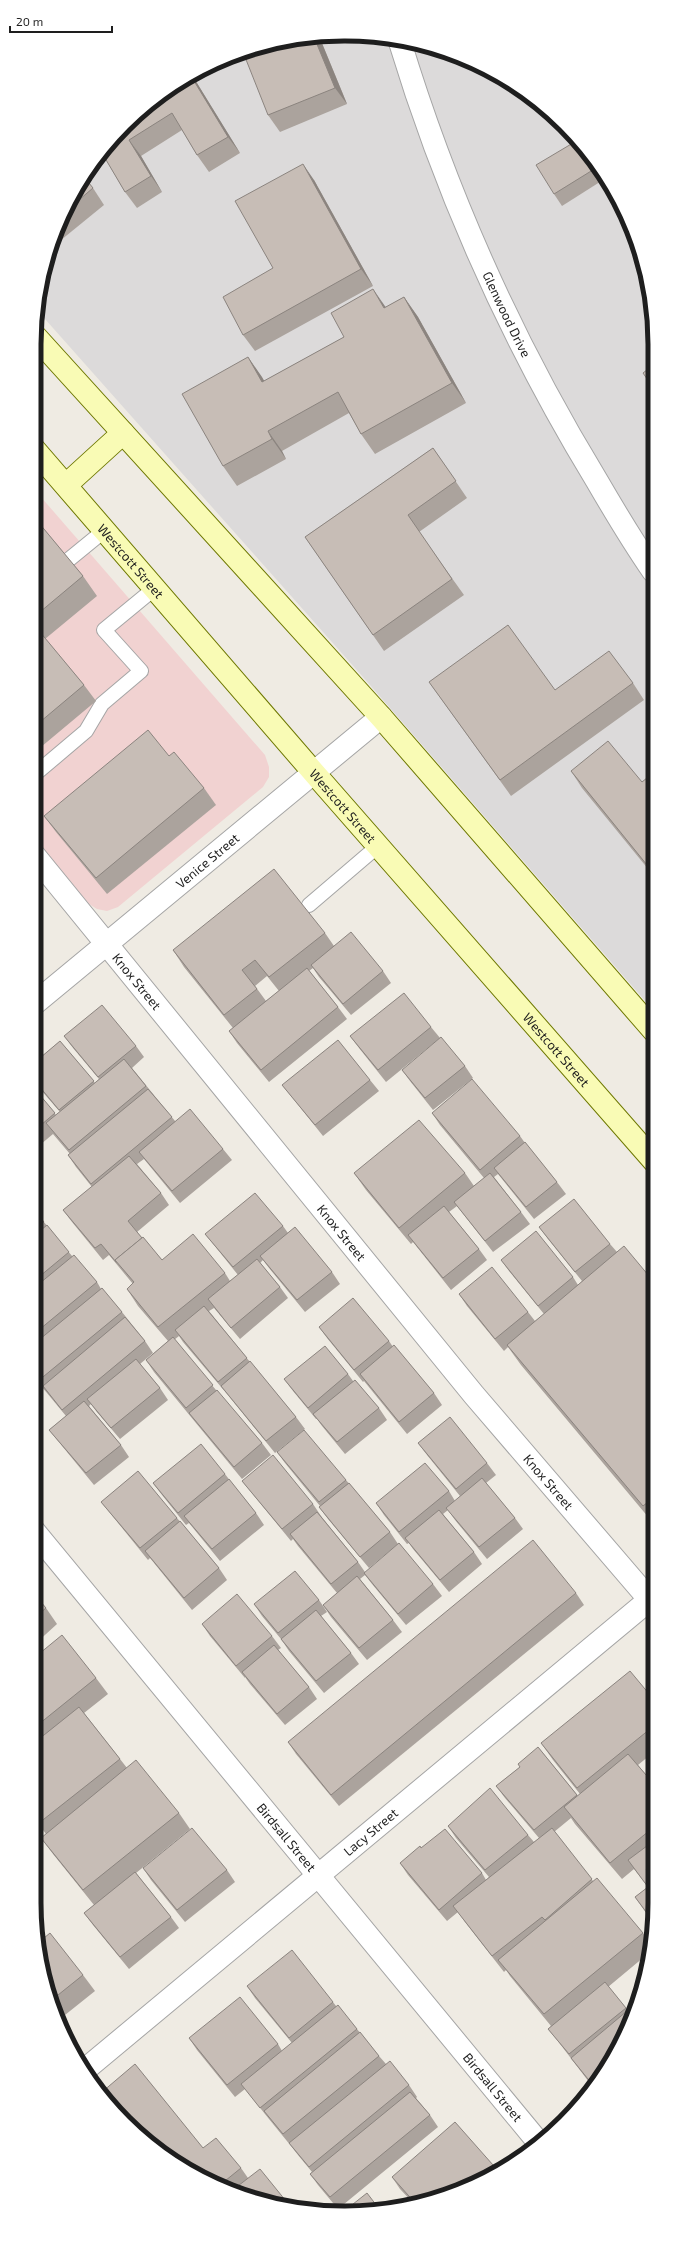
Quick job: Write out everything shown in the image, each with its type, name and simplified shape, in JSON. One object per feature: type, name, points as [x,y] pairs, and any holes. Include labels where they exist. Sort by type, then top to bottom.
[{"type":"main road","points":[[41,343],[381,717],[648,1024]]},
{"type":"main road","points":[[66,485],[123,433]]},
{"type":"main road","name":"Westcott Street","points":[[41,459],[66,485],[314,774],[648,1154]]},
{"type":"street","name":"Glenwood Drive","points":[[401,47],[417,100],[490,284],[562,424],[648,563]]},
{"type":"street","name":"Venice Street","points":[[41,998],[106,943],[314,774],[381,717]]},
{"type":"street","name":"Knox Street","points":[[41,864],[474,1394],[648,1595]]},
{"type":"street","name":"Birdsall Street","points":[[41,1539],[535,2138]]},
{"type":"street","name":"Lacy Street","points":[[89,2066],[318,1874],[648,1605]]},
{"type":"lane","points":[[41,582],[105,530]]},
{"type":"lane","points":[[41,769],[86,731],[102,704],[141,671],[104,630],[154,588]]},
{"type":"lane","points":[[309,905],[378,846]]},
{"type":"shaded area","points":[[344,41],[404,47],[423,51],[461,64],[479,72],[513,92],[545,116],[573,144],[597,176],[617,210],[638,266],[645,305],[648,344],[648,1004],[363,677],[43,317],[51,266],[72,210],[92,176],[116,144],[144,116],[176,92],[210,72],[228,64],[266,51],[285,47]]},
{"type":"shaded area","points":[[41,497],[265,755],[269,767],[269,777],[263,787],[118,907],[107,911],[97,909],[89,904],[41,846]]},
{"type":"building","points":[[316,43],[335,88],[268,115],[245,58],[285,47]]},
{"type":"building","points":[[194,81],[228,137],[197,155],[172,113],[129,140],[151,176],[125,192],[105,158],[116,144],[144,116],[176,92]]},
{"type":"building","points":[[572,143],[593,170],[554,194],[536,165]]},
{"type":"building","points":[[303,164],[361,269],[243,335],[223,297],[273,268],[235,201]]},
{"type":"building","points":[[88,182],[93,188],[77,202]]},
{"type":"building","points":[[373,289],[384,308],[404,297],[452,383],[361,434],[338,392],[268,431],[272,439],[223,466],[182,394],[248,357],[262,382],[344,337],[331,313]]},
{"type":"building","points":[[648,369],[648,380],[643,373]]},
{"type":"building","points":[[433,448],[456,481],[408,515],[452,579],[373,635],[305,537]]},
{"type":"building","points":[[41,525],[83,576],[41,611]]},
{"type":"building","points":[[508,625],[555,690],[609,651],[633,683],[500,780],[429,682]]},
{"type":"building","points":[[41,633],[84,685],[41,721]]},
{"type":"building","points":[[148,730],[169,756],[174,752],[204,788],[96,878],[44,816]]},
{"type":"building","points":[[608,741],[642,782],[648,777],[647,865],[571,771]]},
{"type":"building","points":[[274,869],[325,933],[269,977],[255,960],[242,970],[257,989],[224,1015],[173,950]]},
{"type":"building","points":[[351,932],[383,971],[343,1004],[311,965]]},
{"type":"building","points":[[307,968],[338,1007],[261,1070],[229,1031]]},
{"type":"building","points":[[404,993],[431,1027],[378,1070],[350,1036]]},
{"type":"building","points":[[102,1005],[136,1046],[98,1077],[64,1036]]},
{"type":"building","points":[[441,1037],[465,1066],[425,1098],[402,1070]]},
{"type":"building","points":[[338,1040],[370,1080],[315,1125],[282,1085]]},
{"type":"building","points":[[60,1041],[94,1081],[59,1110],[41,1088],[41,1057]]},
{"type":"building","points":[[124,1059],[146,1086],[69,1150],[46,1123]]},
{"type":"building","points":[[472,1079],[520,1136],[480,1170],[432,1113]]},
{"type":"building","points":[[148,1089],[172,1117],[91,1184],[68,1155]]},
{"type":"building","points":[[41,1096],[55,1113],[41,1125]]},
{"type":"building","points":[[190,1109],[223,1149],[172,1191],[139,1152]]},
{"type":"building","points":[[419,1120],[465,1173],[399,1228],[354,1173]]},
{"type":"building","points":[[525,1142],[557,1182],[526,1207],[494,1168]]},
{"type":"building","points":[[129,1156],[161,1193],[128,1221],[142,1238],[115,1260],[116,1262],[101,1244],[95,1248],[63,1210]]},
{"type":"building","points":[[490,1173],[521,1212],[485,1241],[454,1202]]},
{"type":"building","points":[[255,1193],[283,1226],[233,1267],[205,1234]]},
{"type":"building","points":[[574,1199],[610,1244],[575,1272],[539,1227]]},
{"type":"building","points":[[444,1206],[479,1249],[443,1278],[408,1235]]},
{"type":"building","points":[[47,1225],[69,1252],[41,1275],[41,1230]]},
{"type":"building","points":[[295,1227],[332,1272],[297,1300],[260,1256]]},
{"type":"building","points":[[536,1231],[573,1277],[538,1306],[501,1260]]},
{"type":"building","points":[[193,1234],[225,1273],[158,1327],[127,1289],[134,1282],[115,1260],[143,1237],[162,1260]]},
{"type":"building","points":[[624,1246],[648,1275],[648,1502],[643,1506],[507,1345]]},
{"type":"building","points":[[74,1255],[97,1282],[41,1328],[41,1282]]},
{"type":"building","points":[[257,1259],[280,1287],[231,1328],[208,1299]]},
{"type":"building","points":[[492,1267],[528,1312],[495,1339],[459,1294]]},
{"type":"building","points":[[102,1288],[122,1312],[41,1379],[41,1338]]},
{"type":"building","points":[[353,1298],[389,1341],[354,1370],[319,1327]]},
{"type":"building","points":[[204,1306],[247,1358],[218,1382],[175,1330]]},
{"type":"building","points":[[125,1317],[145,1341],[62,1410],[43,1386]]},
{"type":"building","points":[[173,1337],[213,1385],[186,1408],[146,1360]]},
{"type":"building","points":[[394,1345],[434,1393],[399,1422],[360,1374]]},
{"type":"building","points":[[325,1346],[348,1374],[308,1408],[284,1379]]},
{"type":"building","points":[[136,1359],[160,1388],[111,1428],[87,1399]]},
{"type":"building","points":[[250,1361],[296,1417],[266,1441],[221,1386]]},
{"type":"building","points":[[355,1380],[379,1408],[337,1442],[313,1414]]},
{"type":"building","points":[[217,1390],[262,1443],[234,1467],[189,1413]]},
{"type":"building","points":[[84,1401],[121,1445],[86,1473],[49,1430]]},
{"type":"building","points":[[450,1417],[487,1463],[456,1489],[418,1443]]},
{"type":"building","points":[[304,1430],[346,1480],[319,1502],[277,1452]]},
{"type":"building","points":[[201,1444],[225,1474],[178,1513],[153,1483]]},
{"type":"building","points":[[273,1455],[313,1504],[282,1529],[242,1481]]},
{"type":"building","points":[[425,1463],[449,1491],[399,1532],[376,1503]]},
{"type":"building","points":[[138,1471],[177,1518],[140,1548],[101,1502]]},
{"type":"building","points":[[482,1478],[515,1518],[479,1547],[446,1508]]},
{"type":"building","points":[[229,1479],[256,1513],[212,1549],[184,1516]]},
{"type":"building","points":[[349,1483],[390,1532],[360,1557],[319,1507]]},
{"type":"building","points":[[439,1510],[474,1552],[440,1580],[405,1538]]},
{"type":"building","points":[[317,1512],[358,1562],[331,1584],[290,1534]]},
{"type":"building","points":[[180,1521],[219,1568],[184,1598],[145,1551]]},
{"type":"building","points":[[533,1540],[576,1593],[331,1795],[288,1742]]},
{"type":"building","points":[[399,1543],[433,1584],[398,1614],[364,1573]]},
{"type":"building","points":[[295,1571],[319,1600],[278,1633],[254,1604]]},
{"type":"building","points":[[357,1576],[393,1620],[359,1648],[323,1605]]},
{"type":"building","points":[[237,1594],[272,1636],[236,1666],[202,1624]]},
{"type":"building","points":[[41,1602],[46,1608],[41,1612]]},
{"type":"building","points":[[316,1610],[351,1653],[316,1681],[281,1639]]},
{"type":"building","points":[[62,1635],[96,1678],[41,1722],[41,1652]]},
{"type":"building","points":[[274,1645],[309,1687],[277,1714],[242,1672]]},
{"type":"building","points":[[630,1671],[648,1693],[648,1731],[577,1788],[541,1743]]},
{"type":"building","points":[[79,1707],[120,1759],[41,1821],[41,1737]]},
{"type":"building","points":[[538,1747],[577,1795],[534,1830],[496,1786],[520,1767],[518,1764]]},
{"type":"building","points":[[628,1754],[648,1777],[648,1832],[610,1863],[564,1807]]},
{"type":"building","points":[[136,1760],[179,1813],[83,1890],[41,1838]]},
{"type":"building","points":[[490,1788],[528,1835],[485,1870],[448,1826]]},
{"type":"building","points":[[192,1828],[227,1870],[177,1910],[143,1868]]},
{"type":"building","points":[[552,1828],[592,1879],[545,1920],[542,1917],[492,1956],[453,1906]]},
{"type":"building","points":[[445,1829],[482,1873],[439,1910],[400,1863],[420,1846],[421,1848]]},
{"type":"building","points":[[648,1845],[648,1868],[646,1869],[648,1872],[648,1887],[628,1860]]},
{"type":"building","points":[[135,1872],[171,1917],[120,1957],[84,1913]]},
{"type":"building","points":[[597,1878],[643,1933],[544,2014],[498,1960]]},
{"type":"building","points":[[648,1887],[647,1913],[647,1913],[635,1897]]},
{"type":"building","points":[[50,1933],[83,1975],[56,1997],[51,1981],[44,1938]]},
{"type":"building","points":[[292,1950],[333,2002],[289,2038],[247,1986]]},
{"type":"building","points":[[605,1982],[626,2008],[569,2054],[548,2029]]},
{"type":"building","points":[[240,1997],[278,2044],[227,2085],[189,2038]]},
{"type":"building","points":[[338,2005],[357,2029],[260,2108],[241,2084]]},
{"type":"building","points":[[627,2011],[617,2037],[590,2081],[571,2058]]},
{"type":"building","points":[[360,2032],[379,2056],[283,2134],[264,2111]]},
{"type":"building","points":[[390,2061],[409,2085],[309,2167],[289,2143]]},
{"type":"building","points":[[135,2064],[203,2148],[216,2138],[241,2168],[224,2181],[210,2175],[176,2155],[144,2131],[116,2103],[106,2089]]},
{"type":"building","points":[[410,2092],[430,2115],[330,2197],[310,2174]]},
{"type":"building","points":[[455,2122],[493,2165],[479,2175],[461,2183],[411,2199],[392,2177]]},
{"type":"building","points":[[260,2169],[285,2200],[266,2196],[237,2186]]},
{"type":"building","points":[[367,2193],[375,2204],[364,2205],[351,2206]]}]
